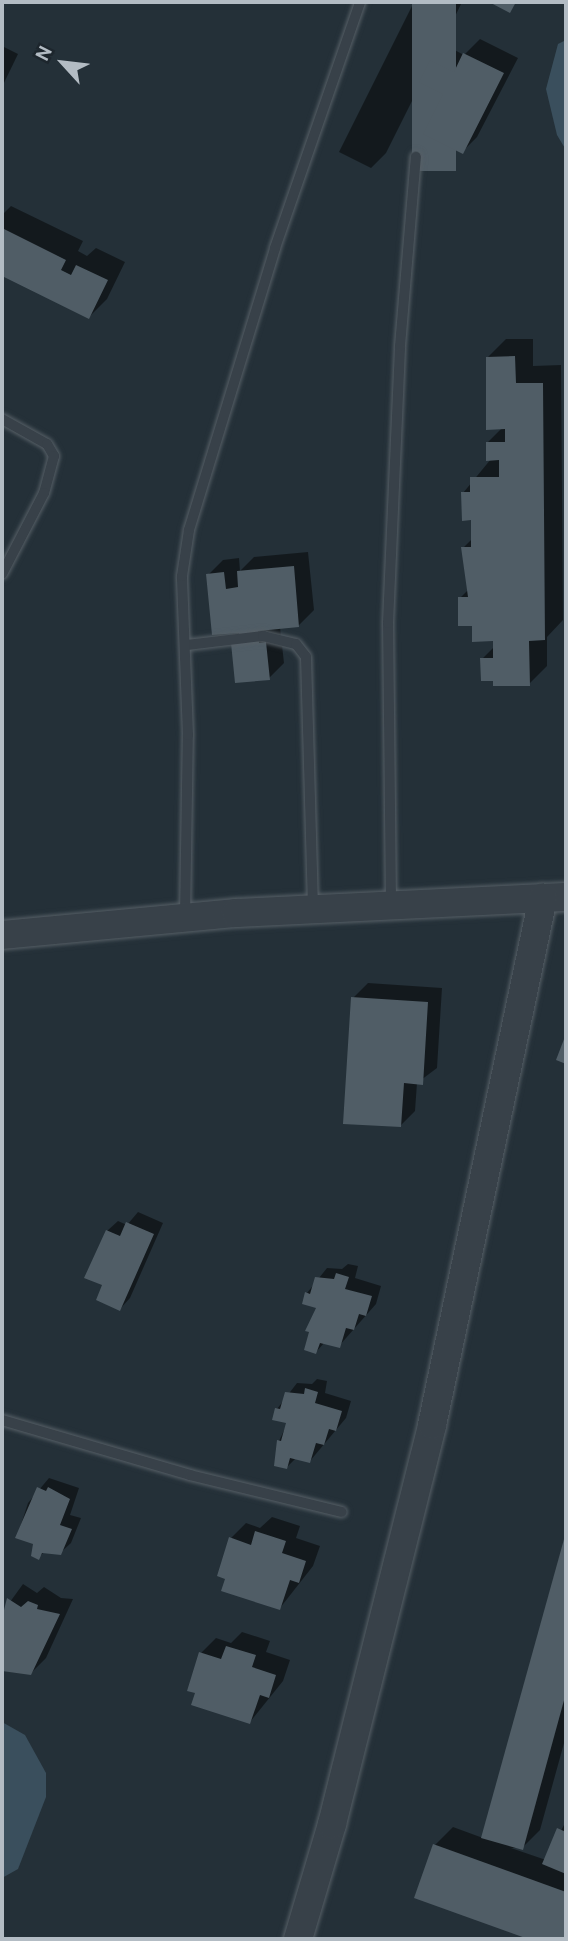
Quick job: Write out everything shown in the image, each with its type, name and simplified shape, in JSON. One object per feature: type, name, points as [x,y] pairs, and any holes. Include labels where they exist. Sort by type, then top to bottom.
[{"type":"street","points":[[2,935],[185,917],[554,898],[432,1425],[332,1824],[298,1939]]},
{"type":"lane","points":[[185,917],[187,645],[182,576],[189,530],[275,248],[360,2]]},
{"type":"lane","points":[[391,905],[388,623],[400,346],[416,157]]},
{"type":"lane","points":[[2,419],[47,444],[54,456],[44,493],[2,574]]},
{"type":"lane","points":[[187,645],[263,636],[296,644],[306,657],[313,909]]},
{"type":"lane","points":[[2,1420],[190,1475],[342,1512]]},
{"type":"water","points":[[566,40],[566,150],[557,135],[546,89],[558,44]]},
{"type":"water","points":[[2,1722],[25,1735],[46,1773],[46,1797],[18,1869],[2,1878]]},
{"type":"building","points":[[412,2],[456,2],[456,171],[412,171]]},
{"type":"building","points":[[489,2],[516,2],[510,13]]},
{"type":"building","points":[[463,53],[504,73],[463,154],[423,134],[443,94],[419,82],[430,60],[454,72]]},
{"type":"building","points":[[2,228],[66,260],[61,270],[71,275],[76,265],[108,280],[89,319],[2,276]]},
{"type":"building","points":[[515,356],[516,383],[543,383],[545,640],[529,641],[530,686],[493,686],[493,681],[481,681],[480,658],[493,658],[493,641],[472,642],[472,626],[458,626],[458,597],[468,597],[461,547],[471,547],[471,520],[462,521],[461,492],[470,492],[470,477],[499,477],[499,460],[486,461],[486,442],[505,442],[505,429],[486,430],[486,357]]},
{"type":"building","points":[[294,566],[299,627],[258,631],[259,643],[266,642],[270,680],[235,683],[231,643],[240,642],[239,633],[212,635],[206,574],[224,572],[226,589],[238,587],[237,571]]},
{"type":"building","points":[[351,997],[428,1002],[423,1085],[404,1083],[401,1127],[343,1124]]},
{"type":"building","points":[[566,1034],[566,1064],[556,1060]]},
{"type":"building","points":[[126,1222],[154,1234],[120,1311],[96,1300],[102,1285],[84,1278],[106,1230],[120,1236]]},
{"type":"building","points":[[336,1273],[349,1277],[345,1289],[372,1296],[366,1316],[359,1314],[354,1330],[346,1328],[340,1348],[320,1343],[316,1354],[304,1350],[309,1332],[305,1331],[316,1308],[302,1304],[305,1292],[310,1294],[315,1277],[334,1279]]},
{"type":"building","points":[[305,1388],[318,1392],[315,1403],[342,1411],[336,1431],[329,1429],[324,1445],[316,1443],[310,1463],[290,1458],[287,1469],[274,1466],[277,1440],[281,1441],[286,1423],[272,1420],[275,1408],[280,1409],[285,1392],[304,1394]]},
{"type":"building","points":[[37,1487],[46,1491],[48,1487],[70,1499],[60,1525],[72,1529],[61,1555],[42,1553],[39,1560],[31,1556],[33,1544],[15,1538]]},
{"type":"building","points":[[255,1531],[286,1541],[282,1553],[306,1561],[299,1583],[290,1580],[280,1610],[221,1591],[225,1579],[217,1576],[229,1537],[251,1545]]},
{"type":"building","points":[[566,1532],[566,1693],[523,1850],[481,1838]]},
{"type":"building","points":[[7,1598],[21,1607],[28,1601],[38,1605],[37,1609],[60,1614],[31,1675],[2,1671],[2,1618]]},
{"type":"building","points":[[226,1646],[256,1655],[252,1667],[276,1675],[269,1698],[260,1695],[250,1724],[191,1705],[195,1693],[187,1691],[199,1652],[221,1659]]},
{"type":"building","points":[[557,1828],[566,1832],[566,1874],[542,1864]]},
{"type":"building","points":[[433,1844],[566,1892],[566,1939],[528,1939],[414,1898]]}]
